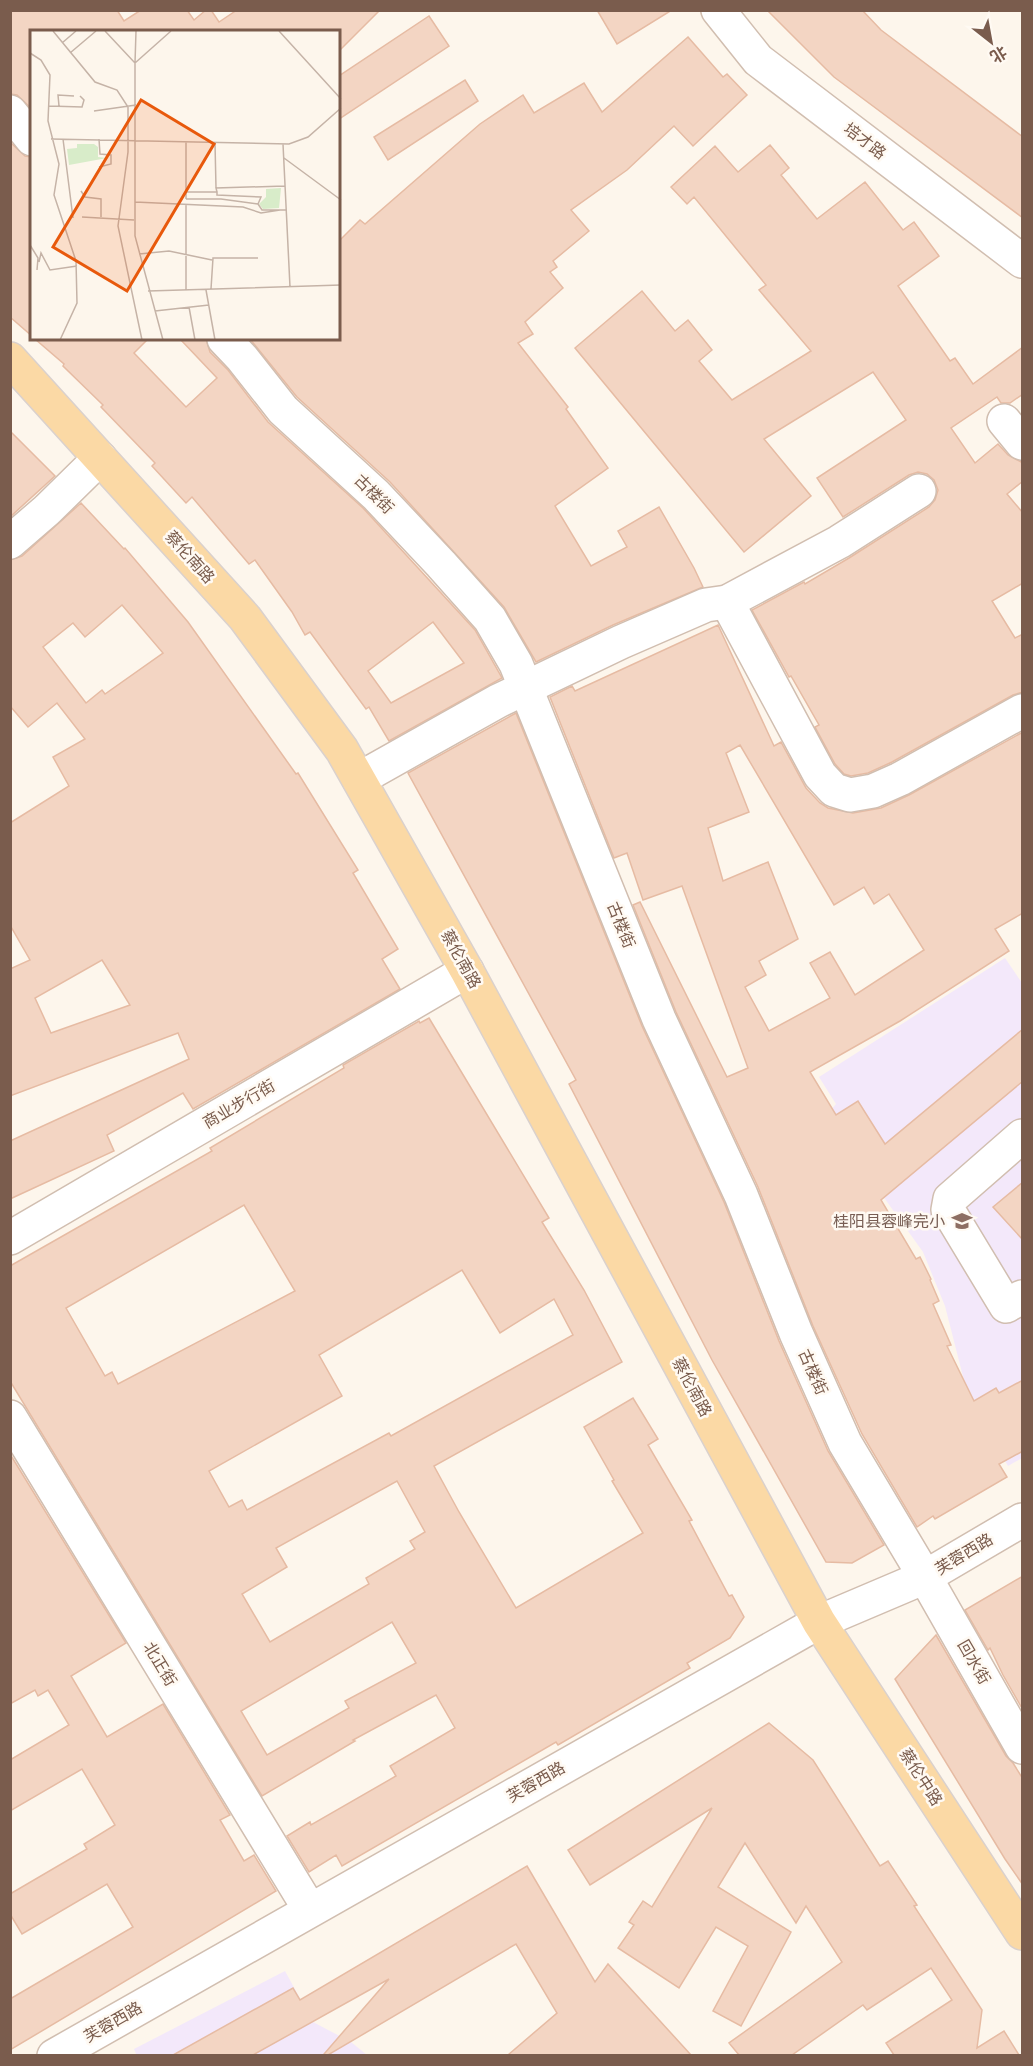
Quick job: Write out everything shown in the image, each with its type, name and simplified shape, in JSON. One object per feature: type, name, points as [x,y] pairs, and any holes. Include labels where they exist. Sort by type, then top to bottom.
[{"type":"main road","name":"蔡伦南路","points":[[10,359],[245,618],[342,750],[467,970],[819,1622]]},
{"type":"main road","name":"蔡伦中路","points":[[819,1622],[1023,1933]]},
{"type":"street","name":"培才路","points":[[718,10],[758,60],[1023,261]]},
{"type":"street","points":[[10,112],[30,137]]},
{"type":"street","name":"古楼街","points":[[225,340],[242,357],[283,410],[376,495],[490,619],[516,664],[659,1019],[741,1195],[796,1333],[831,1413],[845,1443],[925,1577]]},
{"type":"street","points":[[10,542],[47,510],[100,458]]},
{"type":"street","points":[[359,779],[525,687],[706,605],[727,602],[839,542],[919,491]]},
{"type":"street","points":[[727,602],[820,775],[834,790],[850,795],[873,791],[900,779],[1023,711]]},
{"type":"street","name":"商业步行街","points":[[10,1238],[467,970]]},
{"type":"street","points":[[1023,1136],[950,1198],[948,1210],[1006,1306],[1023,1298]]},
{"type":"street","name":"北正街","points":[[10,1417],[310,1910]]},
{"type":"street","name":"芙蓉西路","points":[[54,2055],[819,1622],[925,1577],[1023,1520]]},
{"type":"street","name":"回水街","points":[[925,1577],[1023,1747]]},
{"type":"shaded area","name":"桂阳县蓉峰完小","points":[[1005,958],[1022,983],[1022,1458],[1008,1466],[968,1396],[945,1306],[923,1252],[862,1167],[831,1110],[836,1104],[819,1077]]},
{"type":"shaded area","points":[[285,1971],[313,2022],[351,2042],[367,2055],[137,2056],[134,2049]]},
{"type":"building","points":[[10,10],[117,10],[124,21],[141,10],[187,10],[194,20],[206,10],[211,10],[219,22],[237,10],[380,10],[340,50],[340,30],[30,30],[30,107],[17,95],[10,94]]},
{"type":"building","points":[[597,10],[672,10],[617,44]]},
{"type":"building","points":[[767,10],[862,10],[881,30],[1023,137],[1023,218],[834,77]]},
{"type":"building","points":[[429,16],[449,46],[340,118],[340,75]]},
{"type":"building","points":[[688,37],[723,77],[727,74],[747,95],[693,146],[674,126],[627,170],[571,210],[589,231],[553,261],[557,267],[550,272],[563,288],[525,322],[533,334],[518,343],[568,407],[566,409],[608,468],[555,506],[591,566],[627,547],[618,531],[659,507],[703,587],[613,625],[536,662],[504,607],[390,482],[297,397],[251,340],[340,340],[340,240],[360,220],[365,224],[480,124],[523,95],[534,113],[584,83],[602,112]]},
{"type":"building","points":[[465,80],[478,101],[388,160],[374,137]]},
{"type":"building","points":[[10,142],[25,156],[30,157],[30,334],[10,317]]},
{"type":"building","points":[[770,145],[789,168],[781,175],[817,219],[865,182],[903,230],[914,222],[939,256],[898,286],[950,361],[955,358],[973,384],[1023,347],[1023,394],[1010,403],[1001,403],[997,397],[951,428],[975,463],[998,444],[1008,455],[1023,463],[1023,481],[1007,494],[1023,513],[1023,583],[992,601],[1015,638],[1023,634],[1023,692],[1013,695],[892,762],[868,773],[851,776],[844,774],[835,764],[815,727],[819,725],[752,610],[804,582],[805,584],[849,558],[929,507],[935,500],[938,490],[934,480],[927,474],[918,472],[909,475],[843,517],[817,478],[906,420],[873,372],[764,439],[811,496],[744,552],[575,348],[642,291],[675,331],[688,320],[712,350],[699,361],[732,400],[811,351],[759,290],[766,285],[694,197],[687,204],[671,187],[715,146],[738,172]]},
{"type":"building","points":[[36,340],[147,340],[134,353],[186,407],[217,378],[181,340],[206,340],[210,352],[228,370],[268,422],[363,508],[475,630],[502,678],[389,741],[369,707],[366,709],[310,632],[305,635],[292,612],[255,560],[249,564],[192,497],[186,503],[152,466],[155,463],[101,407],[103,405],[63,366],[64,364]],"holes":[[[433,622],[464,663],[391,703],[368,671]]]},
{"type":"building","points":[[10,431],[55,476],[10,517]]},
{"type":"building","points":[[81,503],[125,548],[188,622],[296,774],[298,773],[358,870],[353,873],[398,949],[382,959],[400,989],[193,1109],[183,1093],[107,1135],[114,1151],[10,1199],[10,1141],[189,1059],[178,1033],[10,1096],[10,969],[30,960],[10,925],[10,823],[69,786],[53,757],[85,739],[57,703],[28,727],[10,706],[10,560],[22,556]],"holes":[[[122,605],[163,653],[105,694],[102,690],[86,703],[43,647],[73,623],[85,637]],[[102,960],[130,1005],[51,1033],[35,998]]]},
{"type":"building","points":[[718,625],[774,746],[781,742],[806,788],[820,803],[828,808],[853,813],[881,808],[909,795],[1023,732],[1023,913],[995,929],[1009,951],[900,1021],[810,1072],[836,1115],[858,1101],[885,1144],[1023,1029],[1023,1081],[881,1200],[916,1259],[920,1257],[931,1279],[939,1301],[933,1304],[951,1345],[947,1346],[974,1401],[996,1388],[999,1393],[1023,1380],[1023,1451],[999,1464],[1007,1477],[935,1519],[933,1516],[917,1527],[862,1434],[813,1326],[758,1187],[676,1012],[633,905],[640,902],[727,1077],[748,1068],[682,886],[643,900],[627,853],[614,858],[550,697],[572,686],[575,691]],"holes":[[[740,745],[834,905],[864,887],[874,904],[889,894],[924,950],[855,995],[830,952],[810,963],[830,998],[769,1031],[745,987],[766,975],[759,961],[798,939],[768,862],[723,881],[708,828],[749,812],[726,753]]]},
{"type":"building","points":[[516,713],[642,1026],[724,1202],[779,1341],[828,1451],[884,1545],[852,1563],[826,1562],[712,1360],[569,1084],[576,1080],[408,773]]},
{"type":"building","points":[[429,1018],[549,1218],[542,1222],[584,1290],[622,1362],[434,1466],[459,1512],[516,1608],[643,1533],[584,1427],[633,1398],[658,1439],[648,1445],[692,1520],[689,1521],[729,1596],[732,1595],[744,1617],[730,1638],[687,1663],[690,1668],[558,1745],[556,1742],[342,1866],[336,1855],[309,1872],[287,1836],[310,1822],[311,1825],[396,1776],[390,1766],[455,1728],[436,1695],[353,1740],[355,1741],[262,1796],[10,1381],[10,1266],[212,1151],[210,1148],[344,1068],[343,1065],[419,1021],[420,1023]],"holes":[[[244,1205],[295,1291],[118,1384],[112,1372],[105,1376],[66,1308]],[[462,1270],[500,1333],[554,1299],[573,1335],[391,1436],[389,1433],[247,1510],[242,1500],[229,1507],[209,1471],[342,1396],[319,1355]],[[397,1481],[425,1532],[410,1541],[415,1549],[366,1578],[369,1584],[270,1642],[242,1594],[287,1567],[276,1548]],[[392,1622],[416,1663],[345,1701],[349,1708],[267,1755],[241,1711]]]},
{"type":"building","points":[[1023,1182],[1023,1240],[993,1207]]},
{"type":"building","points":[[10,1454],[126,1643],[71,1676],[107,1737],[163,1704],[230,1815],[220,1820],[244,1861],[254,1855],[276,1891],[10,2050],[10,1999],[133,1927],[107,1884],[22,1934],[10,1914],[10,1894],[87,1849],[84,1844],[115,1825],[82,1769],[10,1811],[10,1760],[69,1725],[48,1690],[38,1696],[35,1690],[10,1704]]},
{"type":"building","points":[[1023,1576],[1023,1710],[990,1648],[988,1650],[965,1610]]},
{"type":"building","points":[[936,1635],[1006,1756],[1023,1779],[1023,1885],[895,1679]]},
{"type":"building","points":[[769,1723],[813,1760],[880,1866],[888,1861],[917,1905],[914,1906],[982,2010],[977,2048],[1004,2031],[1019,2055],[894,2055],[886,2043],[952,2000],[931,1968],[867,2010],[863,2005],[792,2055],[739,2055],[729,2043],[842,1962],[806,1906],[796,1923],[745,1843],[718,1887],[791,1932],[741,2026],[713,2011],[748,1946],[716,1927],[679,1988],[618,1948],[634,1925],[629,1922],[643,1901],[652,1907],[712,1808],[590,1885],[568,1850]]},
{"type":"building","points":[[527,1866],[595,1982],[608,1964],[691,2055],[508,2055],[557,2013],[516,1944],[328,2055],[324,2054],[389,1979],[253,2055],[173,2055],[293,1988],[300,2000]]},
{"type":"place","name":"桂阳县蓉峰完小","points":[[962,1221]]}]
